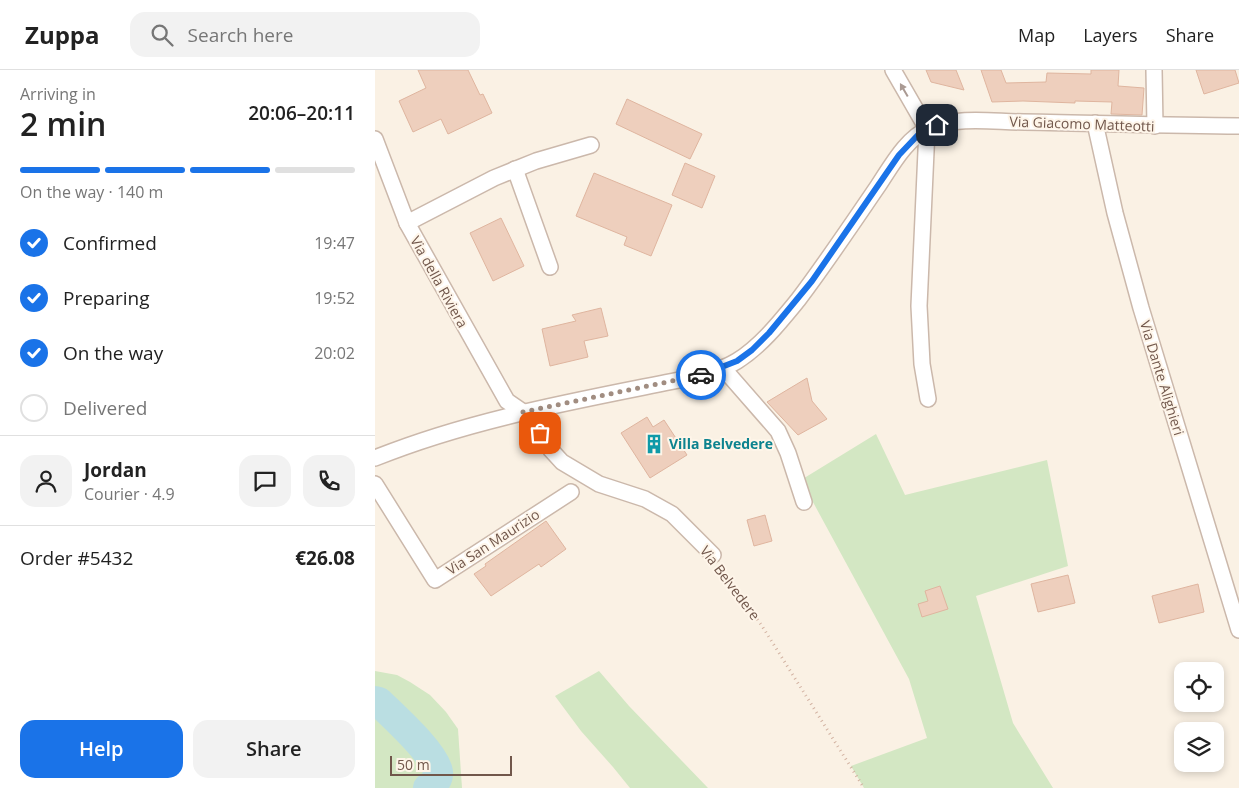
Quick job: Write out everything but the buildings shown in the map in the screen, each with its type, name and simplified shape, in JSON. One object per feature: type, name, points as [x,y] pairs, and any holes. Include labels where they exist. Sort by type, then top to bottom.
[{"type":"street","points":[[893,70],[927,129],[919,306],[922,364],[928,399]]},
{"type":"street","points":[[1155,70],[1155,126]]},
{"type":"street","name":"Via Giacomo Matteotti","points":[[375,458],[453,431],[523,412],[694,377],[723,368],[737,361],[752,350],[785,315],[821,269],[899,155],[912,140],[927,129],[957,122],[1239,126]]},
{"type":"street","name":"Via Dante Alighieri","points":[[1095,123],[1115,213],[1141,308],[1239,630]]},
{"type":"street","name":"Via della Riviera","points":[[375,139],[407,223],[501,392],[510,404],[523,412]]},
{"type":"street","points":[[407,223],[515,169],[591,145]]},
{"type":"street","points":[[515,169],[550,266]]},
{"type":"street","points":[[723,368],[778,431],[788,453],[804,502]]},
{"type":"street","name":"Via Belvedere","points":[[523,412],[562,462],[599,484],[645,499],[672,514],[713,555]]},
{"type":"street","name":"Via San Maurizio","points":[[375,484],[435,580],[571,492]]},
{"type":"path","name":"Via Belvedere","points":[[713,555],[762,626],[864,788]]},
{"type":"green space","points":[[876,434],[905,495],[1047,460],[1068,566],[976,596],[1013,723],[1053,788],[864,788],[851,766],[927,738],[909,679],[801,480]]},
{"type":"green space","points":[[375,671],[397,675],[410,682],[430,695],[446,712],[458,729],[462,788],[375,788]]},
{"type":"green space","points":[[599,671],[629,706],[708,788],[630,788],[581,731],[555,696]]},
{"type":"waterway","points":[[375,701],[379,702],[430,755],[438,772],[438,777],[428,788]]},
{"type":"way so far","points":[[540,433],[523,412],[701,375]]},
{"type":"place","name":"Villa Belvedere","points":[[654,444]]},
{"type":"route","points":[[701,375],[737,361],[752,350],[769,333],[812,281],[899,155],[917,136],[937,125]]}]
